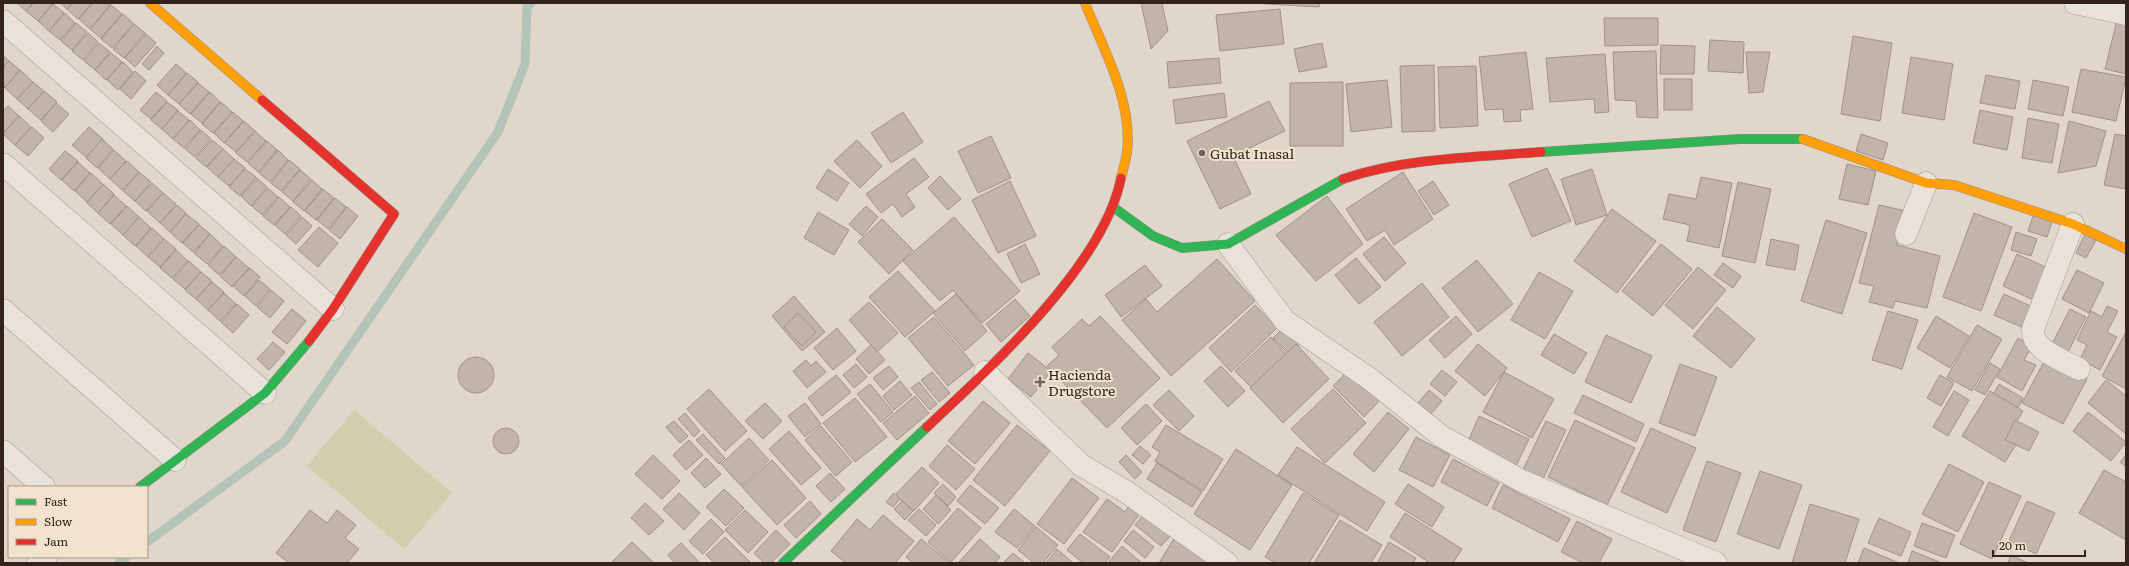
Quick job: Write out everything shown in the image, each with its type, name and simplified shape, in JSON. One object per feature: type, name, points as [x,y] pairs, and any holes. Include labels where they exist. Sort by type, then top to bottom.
[{"type":"street","points":[[141,486],[265,393],[309,341],[333,309],[394,214],[150,3]]},
{"type":"street","points":[[787,562],[985,372],[1039,314],[1084,259],[1114,207],[1123,181],[1127,150],[1125,112],[1118,86],[1085,3]]},
{"type":"street","points":[[2075,3],[2126,14]]},
{"type":"street","points":[[3,21],[333,309]]},
{"type":"street","points":[[1114,207],[1153,236],[1182,248],[1228,244],[1337,181],[1372,168],[1471,157],[1740,139],[1807,138],[1926,183],[1954,185],[2073,224],[2126,249]]},
{"type":"street","points":[[3,164],[265,393]]},
{"type":"street","points":[[1906,234],[1926,183]]},
{"type":"street","points":[[2073,224],[2033,329],[2032,336],[2036,343],[2043,349],[2078,369]]},
{"type":"street","points":[[1228,244],[1285,321],[1370,379],[1440,436],[1522,481],[1716,563]]},
{"type":"street","points":[[3,310],[175,460]]},
{"type":"street","points":[[985,372],[1081,465],[1125,491],[1227,563]]},
{"type":"street","points":[[3,452],[43,486]]},
{"type":"shaded area","points":[[354,410],[452,493],[404,549],[307,466]]},
{"type":"building","points":[[17,3],[33,3],[26,11]]},
{"type":"building","points":[[34,3],[53,3],[38,21],[26,11]]},
{"type":"building","points":[[60,3],[72,3],[67,9]]},
{"type":"building","points":[[73,3],[92,3],[78,19],[67,9]]},
{"type":"building","points":[[93,3],[111,4],[90,29],[79,19]]},
{"type":"building","points":[[1141,3],[1162,3],[1168,31],[1151,49]]},
{"type":"building","points":[[1251,3],[1320,3],[1319,7]]},
{"type":"building","points":[[53,4],[64,13],[49,31],[38,21]]},
{"type":"building","points":[[111,5],[122,14],[101,38],[90,29]]},
{"type":"building","points":[[1280,9],[1284,44],[1220,51],[1216,15]]},
{"type":"building","points":[[65,13],[75,23],[60,40],[49,31]]},
{"type":"building","points":[[123,14],[134,24],[112,48],[101,39]]},
{"type":"building","points":[[2118,16],[2126,18],[2126,74],[2105,69]]},
{"type":"building","points":[[1604,18],[1658,18],[1658,45],[1605,46]]},
{"type":"building","points":[[76,23],[87,32],[72,50],[61,41]]},
{"type":"building","points":[[134,24],[145,33],[124,58],[113,49]]},
{"type":"building","points":[[88,33],[98,42],[83,60],[72,51]]},
{"type":"building","points":[[146,34],[156,43],[135,67],[125,58]]},
{"type":"building","points":[[1853,36],[1892,43],[1880,121],[1841,114]]},
{"type":"building","points":[[1710,40],[1744,42],[1743,73],[1708,71]]},
{"type":"building","points":[[99,43],[110,52],[95,70],[84,61]]},
{"type":"building","points":[[1322,43],[1327,67],[1299,72],[1294,49]]},
{"type":"building","points":[[1661,45],[1695,46],[1694,74],[1660,74]]},
{"type":"building","points":[[157,46],[164,53],[149,70],[142,64]]},
{"type":"building","points":[[1656,51],[1658,118],[1637,117],[1636,101],[1615,100],[1613,52]]},
{"type":"building","points":[[1526,52],[1533,109],[1520,110],[1521,121],[1504,122],[1503,109],[1485,110],[1479,57]]},
{"type":"building","points":[[1746,52],[1770,52],[1763,92],[1749,93]]},
{"type":"building","points":[[111,53],[122,62],[106,80],[95,70]]},
{"type":"building","points":[[1605,54],[1609,112],[1595,113],[1594,99],[1550,102],[1546,58]]},
{"type":"building","points":[[3,55],[9,61],[3,67]]},
{"type":"building","points":[[1911,57],[1953,64],[1944,120],[1902,113]]},
{"type":"building","points":[[1219,58],[1221,83],[1169,88],[1167,62]]},
{"type":"building","points":[[9,61],[20,70],[4,88],[3,67]]},
{"type":"building","points":[[123,62],[133,72],[118,90],[107,80]]},
{"type":"building","points":[[176,64],[186,73],[168,95],[157,85]]},
{"type":"building","points":[[1434,65],[1435,131],[1402,132],[1400,66]]},
{"type":"building","points":[[1476,66],[1478,126],[1440,128],[1438,67]]},
{"type":"building","points":[[2081,69],[2126,77],[2116,121],[2072,112]]},
{"type":"building","points":[[20,70],[33,82],[17,99],[5,88]]},
{"type":"building","points":[[135,71],[146,81],[131,99],[120,89]]},
{"type":"building","points":[[187,73],[198,82],[179,104],[168,95]]},
{"type":"building","points":[[1986,75],[2020,81],[2015,109],[1980,103]]},
{"type":"building","points":[[1664,79],[1692,79],[1692,110],[1664,110]]},
{"type":"building","points":[[1387,80],[1392,127],[1351,132],[1346,84]]},
{"type":"building","points":[[2033,80],[2069,87],[2063,116],[2028,109]]},
{"type":"building","points":[[33,82],[44,91],[28,109],[17,99]]},
{"type":"building","points":[[1343,82],[1343,146],[1290,146],[1290,83]]},
{"type":"building","points":[[198,83],[209,92],[190,114],[179,104]]},
{"type":"building","points":[[44,91],[57,102],[41,120],[28,109]]},
{"type":"building","points":[[156,92],[167,101],[151,119],[140,110]]},
{"type":"building","points":[[210,92],[220,102],[202,123],[191,114]]},
{"type":"building","points":[[1224,93],[1227,117],[1176,124],[1173,100]]},
{"type":"building","points":[[1269,101],[1285,131],[1233,156],[1251,194],[1220,209],[1187,141]]},
{"type":"building","points":[[167,102],[178,110],[162,129],[151,120]]},
{"type":"building","points":[[221,102],[232,112],[213,133],[202,124]]},
{"type":"building","points":[[56,103],[69,114],[53,132],[41,121]]},
{"type":"building","points":[[8,106],[19,116],[3,133],[3,112]]},
{"type":"building","points":[[1980,110],[2013,117],[2007,150],[1973,143]]},
{"type":"building","points":[[178,111],[189,120],[173,139],[162,129]]},
{"type":"building","points":[[233,112],[243,121],[224,143],[214,133]]},
{"type":"building","points":[[903,112],[923,142],[891,163],[871,133]]},
{"type":"building","points":[[19,116],[31,127],[15,145],[3,134]]},
{"type":"building","points":[[2028,118],[2059,124],[2052,163],[2022,158]]},
{"type":"building","points":[[190,120],[200,130],[184,148],[173,139]]},
{"type":"building","points":[[244,121],[255,131],[236,152],[225,143]]},
{"type":"building","points":[[2069,121],[2106,131],[2096,166],[2058,173]]},
{"type":"building","points":[[32,127],[44,138],[28,156],[15,145]]},
{"type":"building","points":[[89,127],[103,139],[86,157],[72,145]]},
{"type":"building","points":[[201,130],[211,139],[195,157],[185,149]]},
{"type":"building","points":[[255,131],[266,141],[247,162],[236,153]]},
{"type":"building","points":[[1861,134],[1888,143],[1883,160],[1856,151]]},
{"type":"building","points":[[2115,134],[2126,136],[2126,189],[2104,185]]},
{"type":"building","points":[[991,136],[1011,178],[978,193],[958,151]]},
{"type":"building","points":[[102,139],[113,149],[97,168],[86,158]]},
{"type":"building","points":[[212,140],[223,149],[206,167],[196,158]]},
{"type":"building","points":[[857,140],[882,166],[860,188],[834,161]]},
{"type":"building","points":[[267,141],[277,150],[258,172],[248,163]]},
{"type":"building","points":[[223,149],[234,159],[218,177],[207,167]]},
{"type":"building","points":[[114,150],[126,161],[110,179],[98,168]]},
{"type":"building","points":[[278,150],[288,160],[270,182],[259,173]]},
{"type":"building","points":[[65,151],[78,161],[61,180],[49,169]]},
{"type":"building","points":[[914,158],[929,177],[906,194],[915,207],[902,217],[893,204],[881,213],[866,194]]},
{"type":"building","points":[[234,159],[245,168],[229,186],[218,177]]},
{"type":"building","points":[[289,160],[300,169],[281,191],[271,183]]},
{"type":"building","points":[[127,161],[139,172],[122,190],[110,179]]},
{"type":"building","points":[[78,162],[90,173],[74,191],[62,180]]},
{"type":"building","points":[[1847,164],[1876,171],[1868,205],[1839,199]]},
{"type":"building","points":[[1547,168],[1571,221],[1532,237],[1509,184]]},
{"type":"building","points":[[245,169],[256,177],[240,196],[229,187]]},
{"type":"building","points":[[828,169],[849,183],[837,201],[816,188]]},
{"type":"building","points":[[1592,169],[1607,215],[1576,225],[1561,179]]},
{"type":"building","points":[[300,170],[311,179],[293,201],[282,192]]},
{"type":"building","points":[[139,172],[151,182],[135,201],[123,191]]},
{"type":"building","points":[[1403,172],[1433,219],[1394,245],[1385,230],[1367,241],[1346,209]]},
{"type":"building","points":[[91,173],[103,184],[87,202],[75,191]]},
{"type":"building","points":[[940,176],[961,199],[948,210],[928,188]]},
{"type":"building","points":[[1701,177],[1732,183],[1719,248],[1687,241],[1690,225],[1663,219],[1669,194],[1696,199]]},
{"type":"building","points":[[257,178],[267,187],[251,206],[241,196]]},
{"type":"building","points":[[312,180],[322,189],[304,211],[293,202]]},
{"type":"building","points":[[1010,181],[1036,236],[998,253],[972,200]]},
{"type":"building","points":[[1433,181],[1449,205],[1434,215],[1418,191]]},
{"type":"building","points":[[1738,182],[1771,189],[1755,263],[1722,256]]},
{"type":"building","points":[[152,183],[163,193],[146,211],[135,201]]},
{"type":"building","points":[[103,184],[114,194],[98,213],[87,203]]},
{"type":"building","points":[[268,188],[278,197],[262,215],[252,206]]},
{"type":"building","points":[[323,189],[334,198],[316,220],[305,211]]},
{"type":"building","points":[[163,193],[176,204],[160,223],[147,211]]},
{"type":"building","points":[[114,195],[126,206],[110,224],[98,213]]},
{"type":"building","points":[[1327,196],[1363,244],[1316,281],[1276,235]]},
{"type":"building","points":[[279,197],[290,207],[274,225],[263,216]]},
{"type":"building","points":[[335,198],[346,207],[328,229],[317,220]]},
{"type":"building","points":[[177,205],[186,213],[170,232],[160,223]]},
{"type":"building","points":[[1879,205],[1906,211],[1897,245],[1940,256],[1927,308],[1895,301],[1893,308],[1869,302],[1874,286],[1859,283]]},
{"type":"building","points":[[127,206],[139,217],[123,235],[111,224]]},
{"type":"building","points":[[866,206],[878,217],[862,236],[849,224]]},
{"type":"building","points":[[291,207],[301,216],[285,234],[275,225]]},
{"type":"building","points":[[347,207],[358,216],[340,239],[329,230]]},
{"type":"building","points":[[1612,209],[1656,241],[1617,293],[1574,261]]},
{"type":"building","points":[[818,212],[849,230],[834,255],[804,238]]},
{"type":"building","points":[[1974,213],[2012,227],[1981,311],[1943,297]]},
{"type":"building","points":[[2034,213],[2053,219],[2047,237],[2028,231]]},
{"type":"building","points":[[186,214],[199,224],[182,243],[170,232]]},
{"type":"building","points":[[139,217],[151,228],[135,246],[123,235]]},
{"type":"building","points":[[302,217],[312,226],[296,244],[286,235]]},
{"type":"building","points":[[954,217],[1020,291],[982,323],[953,290],[940,301],[903,261]]},
{"type":"building","points":[[882,219],[913,250],[889,274],[858,242]]},
{"type":"building","points":[[1826,220],[1867,233],[1842,314],[1801,301]]},
{"type":"building","points":[[199,225],[210,234],[193,252],[183,243]]},
{"type":"building","points":[[319,227],[338,243],[318,267],[298,250]]},
{"type":"building","points":[[152,228],[164,239],[148,257],[136,246]]},
{"type":"building","points":[[2016,232],[2037,239],[2031,256],[2011,250]]},
{"type":"building","points":[[210,234],[223,246],[207,264],[194,253]]},
{"type":"building","points":[[2085,234],[2096,240],[2086,258],[2076,253]]},
{"type":"building","points":[[1384,237],[1406,263],[1385,281],[1363,254]]},
{"type":"building","points":[[164,239],[176,249],[160,267],[148,257]]},
{"type":"building","points":[[1771,239],[1799,245],[1795,270],[1766,265]]},
{"type":"building","points":[[1025,244],[1040,274],[1021,283],[1007,254]]},
{"type":"building","points":[[1661,244],[1692,269],[1653,316],[1622,291]]},
{"type":"building","points":[[224,246],[236,257],[219,275],[208,265]]},
{"type":"building","points":[[176,250],[188,261],[172,278],[160,268]]},
{"type":"building","points":[[2017,254],[2052,270],[2038,302],[2003,286]]},
{"type":"building","points":[[236,257],[249,268],[232,287],[220,276]]},
{"type":"building","points":[[1356,258],[1381,287],[1359,304],[1335,275]]},
{"type":"building","points":[[1217,259],[1255,301],[1171,376],[1122,320],[1146,299],[1157,312]]},
{"type":"building","points":[[1477,260],[1513,304],[1478,332],[1442,288]]},
{"type":"building","points":[[189,261],[201,272],[185,289],[173,279]]},
{"type":"building","points":[[1723,263],[1741,276],[1733,288],[1714,275]]},
{"type":"building","points":[[1145,265],[1162,286],[1121,317],[1105,295]]},
{"type":"building","points":[[1698,267],[1726,290],[1693,329],[1665,305]]},
{"type":"building","points":[[250,268],[260,277],[244,296],[233,286]]},
{"type":"building","points":[[2077,270],[2104,283],[2089,313],[2062,299]]},
{"type":"building","points":[[898,271],[935,311],[905,337],[869,297]]},
{"type":"building","points":[[201,272],[212,281],[196,299],[185,290]]},
{"type":"building","points":[[1539,272],[1573,291],[1545,339],[1511,320]]},
{"type":"building","points":[[259,280],[270,289],[256,306],[245,296]]},
{"type":"building","points":[[212,282],[224,292],[208,310],[196,299]]},
{"type":"building","points":[[1422,283],[1449,317],[1402,356],[1374,322]]},
{"type":"building","points":[[271,290],[284,301],[270,318],[257,307]]},
{"type":"building","points":[[224,293],[236,304],[220,321],[208,310]]},
{"type":"building","points":[[956,294],[987,331],[965,351],[933,313]]},
{"type":"building","points":[[2004,294],[2035,308],[2026,329],[1994,315]]},
{"type":"building","points":[[794,296],[825,332],[802,351],[772,316]]},
{"type":"building","points":[[1015,299],[1030,316],[1001,342],[986,324]]},
{"type":"building","points":[[869,302],[898,333],[877,352],[849,320]]},
{"type":"building","points":[[237,304],[249,315],[233,333],[221,322]]},
{"type":"building","points":[[1255,305],[1277,328],[1231,372],[1209,348]]},
{"type":"building","points":[[2107,306],[2118,311],[2107,332],[2117,337],[2100,370],[2080,359],[2087,345],[2077,340],[2091,311],[2102,317]]},
{"type":"building","points":[[1717,307],[1755,339],[1731,368],[1693,336]]},
{"type":"building","points":[[292,309],[306,321],[287,344],[272,332]]},
{"type":"building","points":[[2070,309],[2086,317],[2068,352],[2052,344]]},
{"type":"building","points":[[1888,311],[1918,320],[1902,369],[1872,360]]},
{"type":"building","points":[[798,313],[816,332],[802,346],[784,327]]},
{"type":"building","points":[[1100,316],[1160,378],[1107,428],[1047,366],[1059,355],[1052,347],[1082,319],[1089,326]]},
{"type":"building","points":[[1456,316],[1472,334],[1445,358],[1429,340]]},
{"type":"building","points":[[1936,316],[1969,336],[1950,368],[1917,348]]},
{"type":"building","points":[[934,317],[974,365],[948,386],[908,338]]},
{"type":"building","points":[[1977,325],[2002,339],[1972,391],[1947,377]]},
{"type":"building","points":[[1285,326],[1301,343],[1289,354],[1273,338]]},
{"type":"building","points":[[837,328],[856,351],[833,370],[814,348]]},
{"type":"building","points":[[2126,332],[2126,389],[2102,376]]},
{"type":"building","points":[[1554,334],[1587,353],[1574,374],[1541,355]]},
{"type":"building","points":[[1606,335],[1652,356],[1631,403],[1585,382]]},
{"type":"building","points":[[1271,337],[1288,356],[1253,389],[1235,371]]},
{"type":"building","points":[[2018,338],[2032,346],[2024,360],[2036,365],[2022,391],[1997,377]]},
{"type":"building","points":[[273,342],[285,352],[269,370],[257,359]]},
{"type":"building","points":[[1296,344],[1329,379],[1283,423],[1250,388]]},
{"type":"building","points":[[1478,344],[1507,368],[1485,396],[1455,371]]},
{"type":"building","points":[[871,345],[885,360],[869,374],[856,359]]},
{"type":"building","points":[[1028,353],[1051,371],[1031,397],[1008,379]]},
{"type":"building","points":[[480,357],[489,362],[493,368],[493,382],[489,388],[480,393],[472,393],[463,388],[459,382],[458,371],[463,362],[469,358]]},
{"type":"building","points":[[2046,358],[2087,379],[2063,424],[2022,403]]},
{"type":"building","points":[[806,360],[811,366],[816,361],[826,372],[807,388],[793,371]]},
{"type":"building","points":[[1990,363],[2000,369],[1985,395],[1975,390]]},
{"type":"building","points":[[856,364],[867,377],[854,388],[843,375]]},
{"type":"building","points":[[1680,364],[1717,377],[1695,436],[1659,423]]},
{"type":"building","points":[[889,366],[898,377],[883,390],[873,378]]},
{"type":"building","points":[[1221,366],[1245,391],[1228,407],[1204,381]]},
{"type":"building","points":[[1349,370],[1380,400],[1364,417],[1333,386]]},
{"type":"building","points":[[1442,370],[1457,382],[1445,396],[1430,384]]},
{"type":"building","points":[[932,372],[950,393],[939,402],[921,380]]},
{"type":"building","points":[[1504,372],[1554,399],[1532,438],[1483,412]]},
{"type":"building","points":[[836,375],[851,392],[822,416],[808,398]]},
{"type":"building","points":[[1940,375],[1954,383],[1941,406],[1927,398]]},
{"type":"building","points":[[2106,380],[2126,396],[2126,434],[2088,403]]},
{"type":"building","points":[[900,381],[912,395],[894,410],[883,396]]},
{"type":"building","points":[[919,382],[937,404],[930,410],[911,388]]},
{"type":"building","points":[[870,384],[893,412],[881,422],[857,394]]},
{"type":"building","points":[[1999,384],[2023,398],[2018,408],[1993,395]]},
{"type":"building","points":[[709,389],[747,431],[725,451],[687,409]]},
{"type":"building","points":[[1333,389],[1366,423],[1325,463],[1291,429]]},
{"type":"building","points":[[1169,390],[1194,416],[1179,431],[1153,405]]},
{"type":"building","points":[[1429,390],[1442,401],[1430,415],[1417,404]]},
{"type":"building","points":[[1954,391],[1969,400],[1948,436],[1933,427]]},
{"type":"building","points":[[1990,391],[2023,411],[2016,423],[2026,429],[2005,462],[1962,436]]},
{"type":"building","points":[[1583,395],[1644,424],[1636,442],[1574,413]]},
{"type":"building","points":[[915,396],[929,413],[897,440],[883,423]]},
{"type":"building","points":[[855,398],[887,437],[855,462],[823,423]]},
{"type":"building","points":[[983,401],[1010,423],[975,464],[948,441]]},
{"type":"building","points":[[765,403],[782,421],[763,439],[745,421]]},
{"type":"building","points":[[805,403],[821,424],[805,437],[788,416]]},
{"type":"building","points":[[1146,404],[1162,421],[1137,445],[1121,428]]},
{"type":"building","points":[[1388,412],[1409,429],[1374,472],[1353,454]]},
{"type":"building","points":[[2088,412],[2126,442],[2111,461],[2073,431]]},
{"type":"building","points":[[685,413],[700,431],[694,437],[678,419]]},
{"type":"building","points":[[1479,416],[1529,439],[1515,468],[1466,446]]},
{"type":"building","points":[[1575,420],[1635,448],[1607,505],[1548,477]]},
{"type":"building","points":[[2015,420],[2039,432],[2029,451],[2005,440]]},
{"type":"building","points":[[674,421],[688,436],[680,443],[666,427]]},
{"type":"building","points":[[1546,421],[1566,430],[1543,479],[1523,470]]},
{"type":"building","points":[[1017,425],[1050,451],[1005,506],[973,480]]},
{"type":"building","points":[[1166,425],[1223,459],[1203,491],[1155,461],[1160,452],[1152,447]]},
{"type":"building","points":[[821,426],[852,462],[836,476],[805,440]]},
{"type":"building","points":[[506,428],[515,432],[519,441],[515,450],[506,454],[497,450],[493,441],[497,432]]},
{"type":"building","points":[[1651,428],[1696,448],[1667,513],[1621,492]]},
{"type":"building","points":[[789,431],[821,468],[801,485],[769,449]]},
{"type":"building","points":[[703,434],[725,458],[719,464],[696,440]]},
{"type":"building","points":[[1416,437],[1450,455],[1433,487],[1399,470]]},
{"type":"building","points":[[749,438],[769,460],[741,486],[721,464]]},
{"type":"building","points":[[689,440],[703,455],[686,470],[673,455]]},
{"type":"building","points":[[947,445],[975,469],[956,490],[929,466]]},
{"type":"building","points":[[1140,446],[1151,455],[1143,464],[1132,455]]},
{"type":"building","points":[[1297,447],[1385,502],[1367,531],[1278,475]]},
{"type":"building","points":[[1236,449],[1292,485],[1250,550],[1194,514]]},
{"type":"building","points":[[653,455],[680,481],[662,499],[635,474]]},
{"type":"building","points":[[1126,455],[1142,472],[1135,479],[1119,462]]},
{"type":"building","points":[[2126,455],[2126,467],[2120,462]]},
{"type":"building","points":[[706,458],[721,474],[705,488],[691,473]]},
{"type":"building","points":[[1453,459],[1499,483],[1487,506],[1441,482]]},
{"type":"building","points":[[772,460],[806,498],[777,525],[742,487]]},
{"type":"building","points":[[1707,461],[1741,473],[1716,542],[1683,530]]},
{"type":"building","points":[[1157,463],[1202,492],[1192,507],[1147,479]]},
{"type":"building","points":[[1949,464],[1984,482],[1958,532],[1922,514]]},
{"type":"building","points":[[922,467],[939,483],[914,511],[895,495]]},
{"type":"building","points":[[2104,470],[2126,482],[2126,540],[2079,513]]},
{"type":"building","points":[[1760,471],[1802,485],[1779,549],[1737,534]]},
{"type":"building","points":[[830,473],[845,489],[831,502],[816,486]]},
{"type":"building","points":[[1072,478],[1099,498],[1064,544],[1037,524]]},
{"type":"building","points":[[1989,482],[2021,496],[1992,559],[1960,544]]},
{"type":"building","points":[[943,484],[956,497],[948,506],[934,493]]},
{"type":"building","points":[[1408,484],[1444,507],[1432,527],[1395,504]]},
{"type":"building","points":[[970,485],[999,508],[985,524],[957,501]]},
{"type":"building","points":[[1503,485],[1570,519],[1558,542],[1492,508]]},
{"type":"building","points":[[724,489],[744,508],[726,526],[706,507]]},
{"type":"building","points":[[679,493],[700,513],[684,530],[663,509]]},
{"type":"building","points":[[894,493],[900,499],[893,507],[886,502]]},
{"type":"building","points":[[1303,493],[1339,515],[1309,563],[1276,563],[1265,557]]},
{"type":"building","points":[[936,495],[951,510],[938,524],[923,509]]},
{"type":"building","points":[[1107,499],[1125,512],[1133,500],[1144,508],[1112,552],[1083,532]]},
{"type":"building","points":[[810,501],[821,514],[796,538],[784,525]]},
{"type":"building","points":[[902,501],[913,511],[905,520],[894,509]]},
{"type":"building","points":[[2027,501],[2055,513],[2036,554],[2009,541]]},
{"type":"building","points":[[645,503],[664,521],[649,535],[631,518]]},
{"type":"building","points":[[1810,504],[1859,519],[1845,563],[1792,563]]},
{"type":"building","points":[[958,508],[981,528],[951,562],[928,542]]},
{"type":"building","points":[[919,509],[936,525],[926,536],[908,520]]},
{"type":"building","points":[[1014,509],[1035,526],[1017,548],[995,532]]},
{"type":"building","points":[[310,510],[327,523],[337,510],[356,525],[345,538],[359,549],[347,563],[289,563],[276,553]]},
{"type":"building","points":[[745,510],[768,532],[748,553],[725,530]]},
{"type":"building","points":[[1145,513],[1172,534],[1161,546],[1135,525]]},
{"type":"building","points":[[1405,513],[1462,549],[1453,563],[1430,563],[1390,537]]},
{"type":"building","points":[[883,515],[914,541],[895,563],[846,563],[831,551],[857,519],[870,530]]},
{"type":"building","points":[[1879,518],[1911,532],[1901,556],[1868,543]]},
{"type":"building","points":[[711,519],[724,532],[703,554],[689,541]]},
{"type":"building","points":[[1340,520],[1382,545],[1371,563],[1314,563]]},
{"type":"building","points":[[1577,521],[1612,539],[1599,563],[1583,563],[1561,552]]},
{"type":"building","points":[[1922,523],[1955,535],[1946,558],[1914,546]]},
{"type":"building","points":[[1036,527],[1058,545],[1043,563],[1034,563],[1018,550]]},
{"type":"building","points":[[776,530],[790,544],[771,563],[764,563],[754,553]]},
{"type":"building","points":[[1133,530],[1154,547],[1145,558],[1124,541]]},
{"type":"building","points":[[1080,534],[1110,557],[1105,563],[1083,563],[1067,550]]},
{"type":"building","points":[[725,537],[751,563],[714,563],[706,555]]},
{"type":"building","points":[[1175,537],[1210,559],[1207,563],[1159,563]]},
{"type":"building","points":[[921,539],[950,563],[913,563],[906,557]]},
{"type":"building","points":[[980,539],[1000,557],[995,563],[959,562]]},
{"type":"building","points":[[632,542],[654,563],[611,563]]},
{"type":"building","points":[[1389,542],[1416,558],[1413,563],[1377,563]]},
{"type":"building","points":[[681,543],[700,563],[675,563],[668,555]]},
{"type":"building","points":[[1122,546],[1142,563],[1108,563]]},
{"type":"building","points":[[1864,548],[1899,563],[1858,563]]},
{"type":"building","points":[[1057,549],[1073,563],[1046,563]]},
{"type":"building","points":[[1912,551],[1942,563],[1908,563]]},
{"type":"building","points":[[1013,553],[1025,563],[1003,563]]},
{"type":"building","points":[[2011,555],[2028,563],[2008,563]]},
{"type":"waterway","points":[[148,541],[285,441],[498,132],[525,64],[527,8],[531,3]]},
{"type":"waterway","points":[[119,563],[126,558]]},
{"type":"traffic: fast","points":[[1541,152],[1740,139],[1803,139]]},
{"type":"traffic: fast","points":[[1113,207],[1153,236],[1182,248],[1228,244],[1343,179]]},
{"type":"traffic: fast","points":[[141,486],[265,393],[309,341]]},
{"type":"traffic: fast","points":[[783,563],[927,427]]},
{"type":"traffic: slow","points":[[150,3],[262,100]]},
{"type":"traffic: slow","points":[[1085,3],[1108,56],[1126,114],[1128,133],[1127,152],[1121,178]]},
{"type":"traffic: slow","points":[[1803,139],[1926,183],[1954,185],[2073,224],[2126,249]]},
{"type":"traffic: jam","points":[[262,100],[394,214],[333,309],[309,341]]},
{"type":"traffic: jam","points":[[1343,179],[1367,172],[1416,163],[1466,157],[1541,152]]},
{"type":"traffic: jam","points":[[927,427],[1012,345],[1069,279],[1092,245],[1110,211],[1121,178]]},
{"type":"place","name":"Gubat Inasal","points":[[1202,153]]},
{"type":"place","name":"Hacienda Drugstore","points":[[1040,382]]}]
